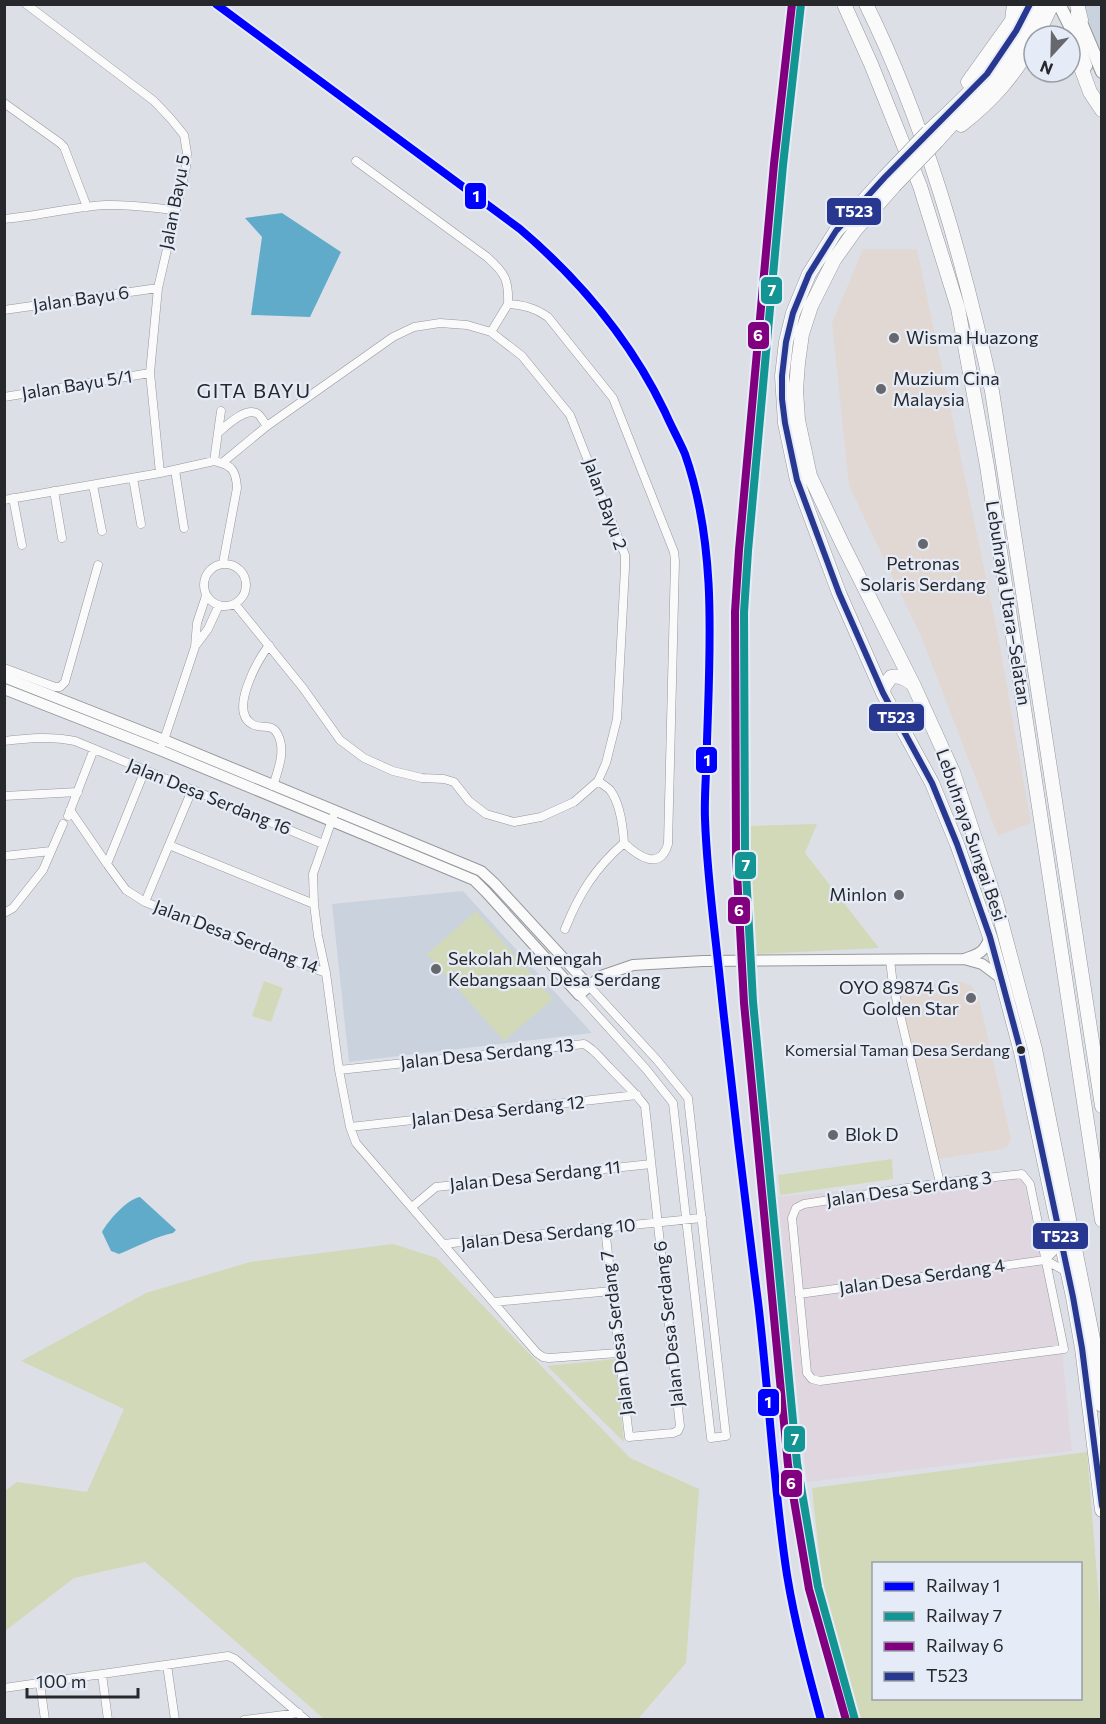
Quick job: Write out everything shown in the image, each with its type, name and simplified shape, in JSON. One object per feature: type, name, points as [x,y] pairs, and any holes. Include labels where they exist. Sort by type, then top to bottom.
[{"type":"highway","name":"Lebuhraya Utara–Selatan","points":[[844,4],[920,186],[958,308],[987,466],[1101,1220]]},
{"type":"highway","name":"Lebuhraya Utara–Selatan","points":[[866,4],[886,44],[923,140],[973,304],[992,391],[1101,1106]]},
{"type":"highway","points":[[1012,21],[1014,4]]},
{"type":"highway","points":[[961,101],[964,87],[1012,21],[1020,4]]},
{"type":"highway","points":[[976,92],[1016,32],[1030,4]]},
{"type":"highway","points":[[976,92],[1008,61],[1042,4]]},
{"type":"highway","points":[[1042,24],[1052,4]]},
{"type":"highway","points":[[1077,4],[1081,20]]},
{"type":"highway","points":[[935,136],[956,129],[981,109],[1022,62]]},
{"type":"highway","points":[[1082,72],[1101,110]]},
{"type":"highway","name":"Lebuhraya Sungai Besi","points":[[935,136],[961,101],[976,92]]},
{"type":"highway","name":"Lebuhraya Sungai Besi","points":[[976,92],[890,181],[836,231],[809,274],[793,313],[786,342],[782,376],[784,423],[797,480],[839,593],[883,693],[932,783],[957,844],[990,937],[1021,1052],[1082,1348],[1101,1510]]},
{"type":"highway","name":"Lebuhraya Sungai Besi","points":[[890,181],[834,260],[811,306],[802,334],[798,363],[796,390],[798,420],[810,476],[913,684],[953,772],[996,902],[1035,1049],[1095,1349],[1101,1405]]},
{"type":"highway","points":[[883,693],[891,677],[903,677],[913,684]]},
{"type":"main road","points":[[1059,4],[1073,32],[1101,110]]},
{"type":"main road","points":[[1072,4],[1081,20],[1101,72]]},
{"type":"street","name":"Jalan Bayu 5","points":[[26,4],[154,101],[184,135],[187,153],[186,167],[158,288],[150,373],[160,473]]},
{"type":"street","points":[[4,103],[64,147],[87,207]]},
{"type":"street","points":[[22,545],[9,499],[218,462],[393,337],[414,327],[440,323],[467,325],[490,332],[508,304],[507,279],[500,268],[356,161]]},
{"type":"street","points":[[4,219],[115,205],[176,210]]},
{"type":"street","name":"Jalan Bayu 6","points":[[4,310],[158,288]]},
{"type":"street","points":[[235,604],[303,688],[340,740],[364,759],[393,771],[454,782],[469,801],[486,814],[514,822],[541,817],[574,802],[598,781],[610,790],[617,806],[623,828],[624,843],[633,852],[646,858],[655,859],[666,853],[674,552],[613,398],[548,317],[536,309],[508,304]]},
{"type":"street","name":"Jalan Bayu 2","points":[[490,332],[522,356],[570,416],[625,555],[617,719],[611,748],[598,781]]},
{"type":"street","name":"Jalan Bayu 5/1","points":[[4,397],[150,373]]},
{"type":"street","points":[[218,462],[221,411]]},
{"type":"street","points":[[218,433],[243,413],[258,414],[267,426]]},
{"type":"street","points":[[218,462],[231,468],[237,475],[237,488],[223,564]]},
{"type":"street","points":[[175,470],[184,528]]},
{"type":"street","points":[[133,478],[141,524]]},
{"type":"street","points":[[93,485],[102,531]]},
{"type":"street","points":[[54,491],[62,538]]},
{"type":"street","points":[[223,564],[239,569],[245,580],[244,593],[235,604],[219,605],[206,596],[203,584],[207,572],[223,564]]},
{"type":"street","points":[[4,668],[55,687],[60,687],[65,682],[98,565]]},
{"type":"street","points":[[162,745],[195,647],[197,623],[206,596]]},
{"type":"street","points":[[195,647],[208,628],[219,605]]},
{"type":"street","points":[[269,645],[250,678],[244,705],[245,716],[249,722],[262,728],[267,726],[274,729],[278,735],[281,747],[280,760],[273,786]]},
{"type":"street","points":[[4,677],[162,745],[334,817],[474,880],[486,892],[646,1069],[673,1103],[711,1438],[726,1436],[688,1098],[657,1060],[494,884],[481,872],[334,817],[273,786],[162,745],[4,689]]},
{"type":"street","name":"Jalan Desa Serdang 16","points":[[4,741],[44,737],[75,741],[323,844]]},
{"type":"street","points":[[4,796],[78,792],[94,749]]},
{"type":"street","points":[[106,864],[145,770]]},
{"type":"street","points":[[145,902],[192,790]]},
{"type":"street","name":"Jalan Desa Serdang 14","points":[[78,792],[69,813],[126,890],[145,902],[326,973]]},
{"type":"street","points":[[334,817],[313,874],[314,904],[339,1070],[350,1127],[356,1143],[537,1353],[549,1358],[618,1353]]},
{"type":"street","points":[[4,913],[13,908],[43,870],[63,824]]},
{"type":"street","points":[[565,929],[588,883],[606,858],[624,843]]},
{"type":"street","points":[[169,845],[314,904]]},
{"type":"street","points":[[4,856],[51,851]]},
{"type":"street","points":[[964,959],[985,948],[990,937]]},
{"type":"street","points":[[579,995],[601,976],[633,964],[964,959],[982,964],[1002,980]]},
{"type":"street","points":[[890,960],[893,985],[940,1183]]},
{"type":"street","name":"Jalan Desa Serdang 13","points":[[339,1070],[584,1044],[594,1050],[645,1106]]},
{"type":"street","name":"Jalan Desa Serdang 12","points":[[350,1127],[637,1095]]},
{"type":"street","name":"Jalan Desa Serdang 6","points":[[629,1437],[673,1433],[678,1431],[680,1426],[645,1106]]},
{"type":"street","name":"Jalan Desa Serdang 11","points":[[412,1207],[436,1187],[651,1164]]},
{"type":"street","name":"Jalan Desa Serdang 3","points":[[799,1294],[792,1218],[796,1208],[804,1204],[940,1183],[1022,1174],[1030,1184],[1045,1260]]},
{"type":"street","name":"Jalan Desa Serdang 10","points":[[443,1244],[702,1218]]},
{"type":"street","name":"Jalan Desa Serdang 7","points":[[605,1228],[629,1437]]},
{"type":"street","points":[[1045,1260],[1053,1252],[1060,1235]]},
{"type":"street","points":[[1045,1260],[1067,1272]]},
{"type":"street","points":[[799,1294],[807,1373],[812,1379],[820,1381],[1064,1348],[1045,1260]]},
{"type":"street","name":"Jalan Desa Serdang 4","points":[[799,1294],[1045,1260]]},
{"type":"street","points":[[494,1302],[611,1291]]},
{"type":"street","points":[[4,1688],[228,1656],[235,1659],[306,1719]]},
{"type":"street","points":[[167,1665],[175,1719]]},
{"type":"street","points":[[102,1674],[108,1719]]},
{"type":"street","points":[[40,1683],[45,1719]]},
{"type":"street","points":[[244,1719],[299,1713]]},
{"type":"shaded area","points":[[1082,5],[1101,5],[1101,59],[1086,13]]},
{"type":"shaded area","points":[[863,249],[917,249],[997,630],[1031,823],[998,836],[921,636],[849,486],[832,323]]},
{"type":"shaded area","name":"Sekolah Menengah Kebangsaan Desa Serdang","points":[[463,891],[592,1033],[349,1062],[332,904]]},
{"type":"shaded area","points":[[962,982],[971,985],[978,995],[1011,1139],[1008,1146],[1003,1149],[938,1159],[897,987]]},
{"type":"shaded area","points":[[1022,1174],[1062,1351],[1072,1451],[807,1482],[775,1197]]},
{"type":"green space","points":[[817,824],[805,853],[879,948],[757,954],[748,826]]},
{"type":"green space","points":[[476,911],[553,999],[504,1041],[427,954]]},
{"type":"green space","points":[[264,981],[283,988],[271,1022],[252,1016]]},
{"type":"green space","points":[[892,1159],[893,1179],[780,1195],[778,1175]]},
{"type":"green space","points":[[393,1244],[437,1258],[630,1458],[699,1489],[686,1663],[638,1719],[324,1719],[145,1562],[74,1578],[5,1631],[5,1491],[17,1482],[87,1492],[124,1409],[21,1361],[146,1293],[250,1262]]},
{"type":"green space","points":[[615,1359],[624,1442],[547,1366]]},
{"type":"green space","points":[[1087,1452],[1101,1626],[1101,1719],[861,1719],[824,1601],[812,1488]]},
{"type":"water","points":[[282,213],[341,252],[310,317],[251,315],[262,237],[245,218]]},
{"type":"water","points":[[140,1197],[176,1230],[119,1254],[111,1251],[102,1232],[124,1206]]},
{"type":"rail line","name":"1","points":[[216,4],[520,229],[563,269],[602,313],[636,360],[685,454],[695,489],[707,560],[710,632],[705,810],[712,909],[762,1336],[782,1541],[794,1612],[821,1720]]},
{"type":"rail line","name":"6","points":[[792,4],[774,164],[739,550],[735,612],[736,854],[744,1003],[788,1465],[809,1589],[846,1720]]},
{"type":"rail line","name":"7","points":[[801,4],[783,165],[748,551],[744,612],[745,854],[753,1002],[797,1463],[818,1587],[855,1720]]},
{"type":"transit line","name":"T523","points":[[1030,4],[1016,31],[987,74],[885,177],[836,231],[809,274],[793,313],[786,342],[782,399],[797,480],[839,593],[883,693],[932,783],[957,844],[990,937],[1021,1052],[1073,1297],[1082,1348],[1102,1506]]},
{"type":"place","name":"Wisma Huazong","points":[[894,338]]},
{"type":"place","name":"Muzium Cina Malaysia","points":[[881,389]]},
{"type":"place","name":"Petronas Solaris Serdang","points":[[923,544]]},
{"type":"place","name":"Minlon","points":[[899,895]]},
{"type":"place","name":"Sekolah Menengah Kebangsaan Desa Serdang","points":[[436,969]]},
{"type":"place","name":"OYO 89874 Gs Golden Star","points":[[971,998]]},
{"type":"place","name":"Komersial Taman Desa Serdang","points":[[1021,1050]]},
{"type":"place","name":"Blok D","points":[[833,1135]]},
{"type":"district","name":"GITA BAYU","points":[[254,391]]}]
